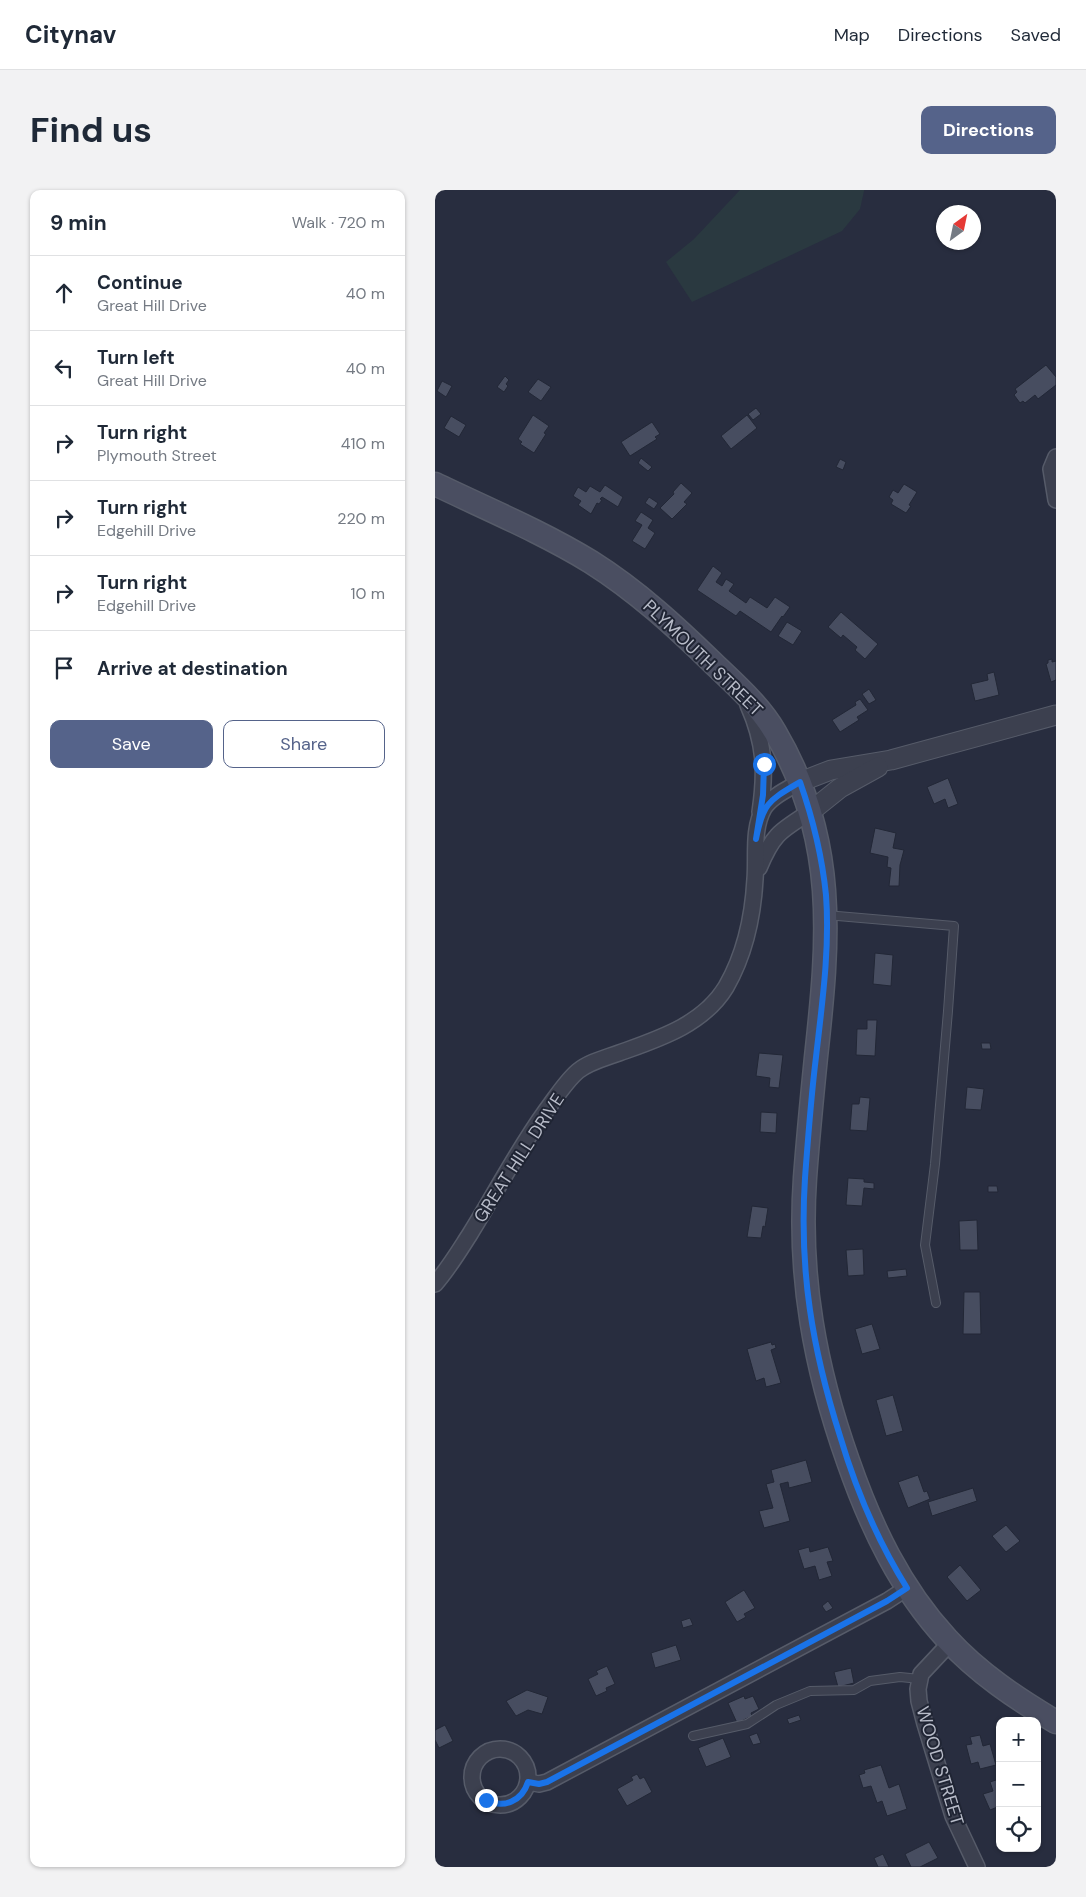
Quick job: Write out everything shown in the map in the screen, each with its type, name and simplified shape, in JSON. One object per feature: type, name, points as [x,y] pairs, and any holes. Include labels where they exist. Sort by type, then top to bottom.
[{"type":"main road","name":"PLYMOUTH STREET","points":[[435,484],[532,530],[594,564],[655,609],[745,694],[771,726],[800,782],[810,812],[821,857],[826,914],[825,970],[804,1200],[803,1236],[806,1289],[816,1350],[843,1448],[868,1515],[889,1560],[907,1588],[934,1625],[950,1643],[985,1673],[1056,1722]]},
{"type":"street","points":[[1056,457],[1051,469],[1056,500]]},
{"type":"street","name":"GREAT HILL DRIVE","points":[[435,1284],[448,1269],[536,1126],[564,1086],[579,1070],[594,1061],[677,1030],[697,1018],[715,1001],[732,976],[742,951],[750,916],[755,879],[756,839],[763,795],[764,764],[760,736],[745,694]]},
{"type":"street","points":[[800,782],[844,767],[891,760],[1056,714]]},
{"type":"street","points":[[810,812],[847,783],[891,760]]},
{"type":"street","name":"GREAT HILL DRIVE","points":[[756,839],[761,816],[767,805],[777,796],[800,782]]},
{"type":"street","name":"GREAT HILL DRIVE","points":[[755,879],[772,840],[784,829],[810,812]]},
{"type":"street","points":[[528,1782],[539,1784],[547,1782],[887,1601],[907,1588]]},
{"type":"street","points":[[920,1679],[925,1668],[950,1643]]},
{"type":"street","name":"WOOD STREET","points":[[920,1679],[919,1701],[925,1724],[953,1816],[977,1867]]},
{"type":"lane","points":[[826,914],[954,926],[936,1154],[925,1245],[936,1302]]},
{"type":"lane","points":[[693,1736],[747,1724],[776,1706],[810,1691],[853,1690],[870,1681],[900,1677],[920,1679]]},
{"type":"shaded area","points":[[740,190],[864,191],[860,209],[842,231],[692,302],[666,262],[694,239]]},
{"type":"building","points":[[1046,365],[1056,377],[1056,385],[1038,399],[1035,395],[1025,403],[1023,401],[1020,403],[1014,395],[1017,392],[1015,389]]},
{"type":"building","points":[[505,376],[509,380],[504,392],[497,387]]},
{"type":"building","points":[[538,379],[551,387],[541,401],[528,392]]},
{"type":"building","points":[[442,381],[452,386],[446,397],[437,391]]},
{"type":"building","points":[[756,408],[761,414],[753,420],[748,414]]},
{"type":"building","points":[[533,415],[549,426],[534,453],[520,444],[522,442],[518,439]]},
{"type":"building","points":[[747,415],[757,428],[731,449],[721,436]]},
{"type":"building","points":[[451,416],[466,425],[459,437],[444,428]]},
{"type":"building","points":[[652,422],[660,434],[655,437],[657,439],[630,456],[621,442]]},
{"type":"building","points":[[641,458],[652,467],[648,471],[638,463]]},
{"type":"building","points":[[840,459],[846,462],[843,470],[836,467]]},
{"type":"building","points":[[681,483],[692,493],[684,502],[687,504],[672,519],[660,508],[674,494],[673,492]]},
{"type":"building","points":[[904,484],[917,492],[906,513],[891,504],[893,500],[889,497],[893,490],[898,493]]},
{"type":"building","points":[[605,485],[623,497],[618,507],[602,497],[600,499],[602,500],[599,504],[597,503],[591,514],[578,505],[581,501],[573,496],[578,487],[586,492],[590,486],[600,492]]},
{"type":"building","points":[[649,497],[658,503],[654,509],[645,503]]},
{"type":"building","points":[[641,512],[653,520],[648,528],[655,533],[645,549],[632,541],[642,525],[635,521]]},
{"type":"building","points":[[713,566],[722,573],[716,582],[722,586],[726,579],[734,584],[729,591],[746,603],[750,597],[767,608],[775,597],[790,607],[771,632],[740,611],[736,616],[697,590]]},
{"type":"building","points":[[841,612],[878,644],[865,659],[855,650],[857,647],[843,635],[841,638],[828,627]]},
{"type":"building","points":[[787,622],[802,631],[793,645],[778,636]]},
{"type":"building","points":[[1052,659],[1052,662],[1056,661],[1056,680],[1051,682],[1046,664],[1048,660]]},
{"type":"building","points":[[994,672],[999,695],[975,701],[971,684],[988,680],[987,674]]},
{"type":"building","points":[[869,689],[876,700],[869,704],[862,694]]},
{"type":"building","points":[[860,699],[868,710],[857,717],[859,720],[840,732],[832,720],[856,705],[855,702]]},
{"type":"building","points":[[948,778],[958,804],[948,808],[945,799],[934,804],[927,787]]},
{"type":"building","points":[[875,828],[896,833],[893,848],[904,850],[900,865],[899,886],[889,886],[891,868],[887,867],[888,857],[870,853]]},
{"type":"building","points":[[875,953],[893,955],[891,986],[873,984]]},
{"type":"building","points":[[867,1020],[877,1020],[875,1056],[856,1055],[857,1029],[867,1029]]},
{"type":"building","points":[[981,1043],[990,1043],[991,1049],[982,1049]]},
{"type":"building","points":[[759,1053],[783,1055],[779,1088],[769,1087],[770,1078],[756,1076]]},
{"type":"building","points":[[967,1087],[984,1089],[981,1110],[965,1109]]},
{"type":"building","points":[[860,1097],[870,1098],[867,1131],[850,1130],[852,1104],[859,1104]]},
{"type":"building","points":[[761,1112],[777,1113],[776,1133],[760,1132]]},
{"type":"building","points":[[848,1178],[864,1179],[864,1182],[874,1183],[874,1189],[864,1188],[862,1206],[846,1205]]},
{"type":"building","points":[[988,1186],[997,1186],[998,1192],[988,1192]]},
{"type":"building","points":[[752,1206],[768,1208],[761,1238],[747,1237]]},
{"type":"building","points":[[977,1220],[978,1250],[960,1250],[959,1221]]},
{"type":"building","points":[[863,1249],[864,1275],[848,1276],[846,1250]]},
{"type":"building","points":[[906,1269],[907,1276],[888,1278],[887,1271]]},
{"type":"building","points":[[964,1292],[980,1292],[981,1334],[963,1334]]},
{"type":"building","points":[[872,1324],[880,1349],[862,1354],[855,1329]]},
{"type":"building","points":[[771,1342],[772,1345],[775,1344],[776,1348],[771,1350],[781,1383],[766,1387],[764,1378],[756,1381],[747,1349]]},
{"type":"building","points":[[893,1395],[903,1431],[886,1436],[876,1400]]},
{"type":"building","points":[[806,1460],[812,1482],[789,1488],[788,1482],[780,1484],[790,1521],[764,1528],[759,1511],[773,1508],[766,1484],[774,1482],[771,1470]]},
{"type":"building","points":[[918,1475],[924,1492],[927,1491],[930,1499],[908,1508],[898,1482]]},
{"type":"building","points":[[973,1488],[977,1501],[932,1516],[928,1502]]},
{"type":"building","points":[[1006,1525],[1020,1541],[1006,1552],[992,1536]]},
{"type":"building","points":[[809,1547],[810,1552],[828,1547],[833,1561],[827,1562],[832,1576],[819,1580],[815,1566],[804,1569],[798,1550]]},
{"type":"building","points":[[960,1565],[981,1590],[967,1601],[947,1577]]},
{"type":"building","points":[[744,1590],[755,1608],[744,1614],[746,1617],[737,1622],[725,1602]]},
{"type":"building","points":[[828,1601],[833,1608],[826,1612],[822,1606]]},
{"type":"building","points":[[690,1618],[693,1625],[683,1628],[681,1621]]},
{"type":"building","points":[[676,1645],[681,1660],[655,1668],[651,1653]]},
{"type":"building","points":[[607,1666],[615,1684],[606,1688],[607,1691],[596,1696],[588,1679],[598,1674],[596,1671]]},
{"type":"building","points":[[851,1668],[854,1683],[838,1687],[834,1672]]},
{"type":"building","points":[[527,1690],[548,1697],[542,1714],[528,1710],[516,1716],[506,1701]]},
{"type":"building","points":[[744,1696],[745,1699],[753,1696],[759,1709],[751,1713],[752,1716],[737,1723],[728,1703]]},
{"type":"building","points":[[799,1715],[801,1720],[789,1724],[787,1719]]},
{"type":"building","points":[[445,1725],[453,1741],[439,1748],[435,1740],[435,1730]]},
{"type":"building","points":[[757,1733],[761,1743],[753,1745],[749,1736]]},
{"type":"building","points":[[980,1735],[983,1746],[990,1744],[996,1765],[980,1769],[978,1762],[971,1764],[966,1745],[972,1744],[970,1737]]},
{"type":"building","points":[[723,1738],[731,1757],[706,1767],[698,1748]]},
{"type":"building","points":[[881,1765],[889,1788],[899,1784],[907,1809],[887,1816],[882,1801],[877,1803],[871,1786],[863,1788],[859,1775],[865,1773],[864,1770]]},
{"type":"building","points":[[637,1774],[640,1779],[644,1777],[652,1792],[627,1806],[617,1789],[633,1780],[631,1777]]},
{"type":"building","points":[[996,1780],[996,1808],[990,1810],[983,1794],[993,1791],[990,1782]]},
{"type":"building","points":[[929,1842],[938,1858],[920,1867],[911,1867],[905,1854]]},
{"type":"building","points":[[883,1854],[889,1867],[878,1867],[874,1858]]},
{"type":"route","points":[[486,1800],[500,1804],[514,1801],[521,1795],[528,1782],[539,1784],[547,1782],[887,1601],[907,1588],[889,1560],[864,1507],[843,1448],[823,1380],[810,1320],[803,1259],[804,1200],[825,970],[826,897],[818,840],[800,782],[770,801],[761,816],[756,839],[763,795],[764,764]]}]
